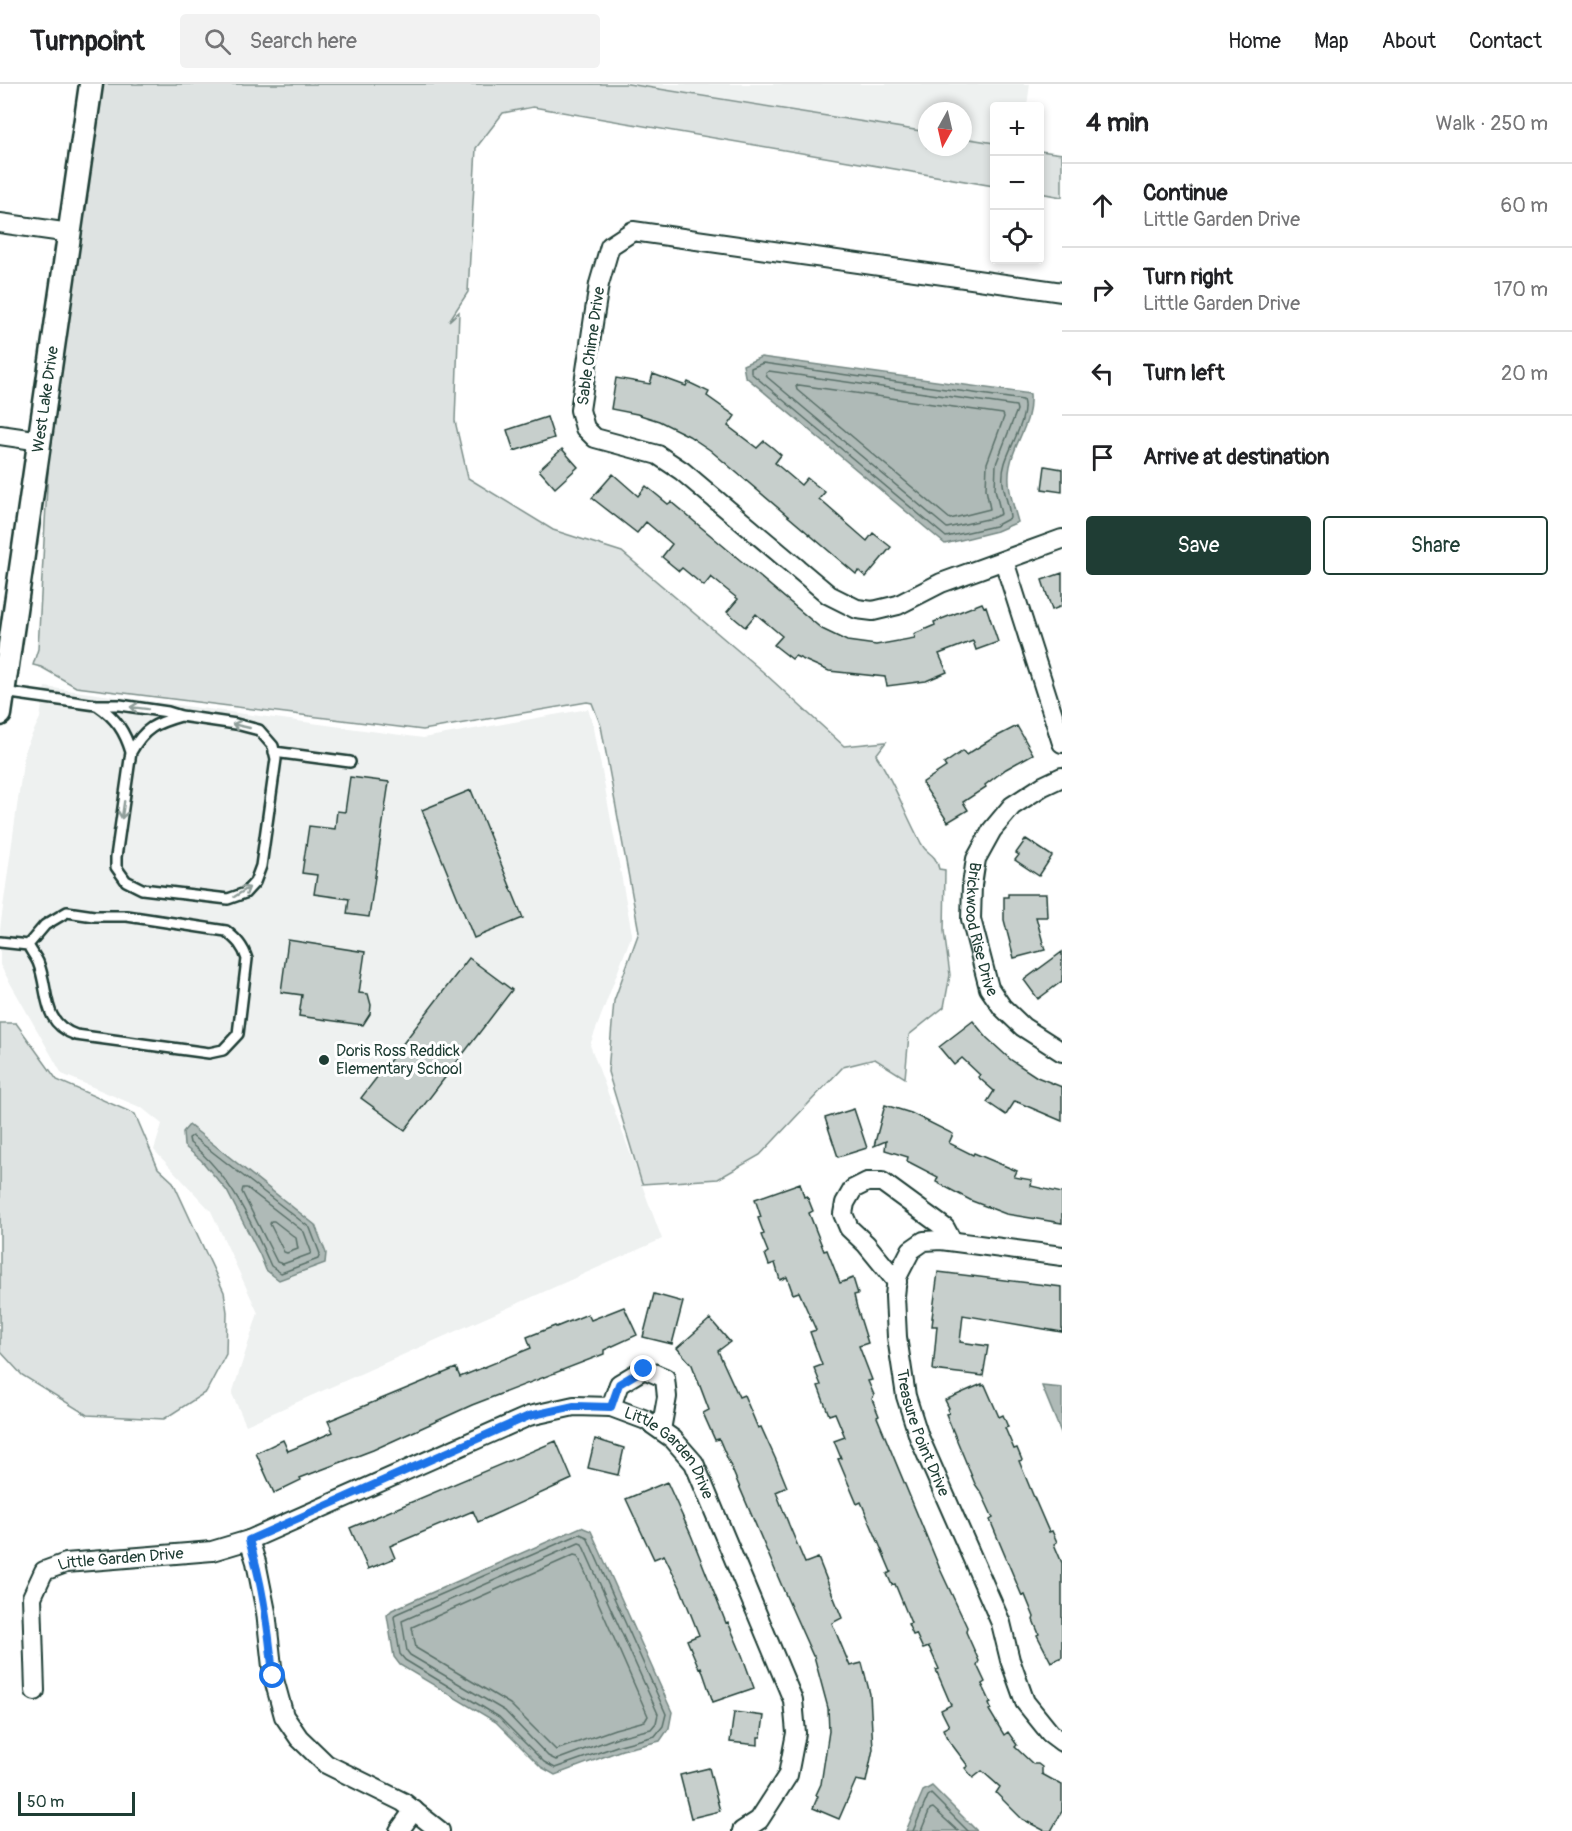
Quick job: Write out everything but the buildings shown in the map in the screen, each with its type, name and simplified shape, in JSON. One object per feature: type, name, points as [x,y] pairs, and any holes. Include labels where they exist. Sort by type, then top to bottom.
[{"type":"street","name":"West Lake Drive","points":[[2,696],[41,441],[91,84]]},
{"type":"street","points":[[0,223],[70,233]]},
{"type":"street","name":"Sable Chime Drive","points":[[1062,292],[633,231],[610,246],[599,284],[580,410],[585,428],[595,438],[658,455],[682,471],[829,595],[857,609],[873,611],[898,605],[941,583],[1062,539]]},
{"type":"street","points":[[0,435],[41,441]]},
{"type":"street","points":[[1004,561],[1062,742]]},
{"type":"street","name":"Brickwood Rise Drive","points":[[1062,777],[1012,806],[992,830],[976,859],[972,885],[971,919],[989,988],[1002,1007],[1023,1027],[1062,1052]]},
{"type":"street","points":[[897,1282],[866,1244],[849,1228],[843,1214],[845,1203],[853,1189],[867,1182],[882,1182],[945,1228],[952,1241]]},
{"type":"street","name":"Treasure Point Drive","points":[[1062,1256],[952,1241],[924,1241],[911,1250],[897,1277],[895,1296],[897,1337],[906,1396],[919,1437],[1001,1623],[1010,1660],[1025,1702],[1050,1733],[1062,1742]]},
{"type":"street","points":[[611,1407],[619,1384],[644,1369],[665,1378],[667,1397],[660,1430]]},
{"type":"street","name":"Little Garden Drive","points":[[35,1691],[32,1597],[44,1571],[66,1563],[212,1551],[249,1540],[529,1416],[574,1406],[611,1407],[646,1420],[673,1439],[694,1463],[793,1700],[796,1733],[788,1775],[764,1825],[742,1831]]},
{"type":"street","points":[[249,1540],[266,1612],[273,1676],[284,1716],[299,1738],[326,1764],[381,1789],[414,1810],[440,1831]]},
{"type":"street","points":[[399,1831],[414,1810]]},
{"type":"lane","points":[[2,696],[139,708],[259,730],[273,746],[276,759],[261,866],[255,882],[245,893],[228,899],[142,889],[126,881],[116,867],[131,752],[150,728],[181,716]]},
{"type":"lane","points":[[96,705],[111,714],[119,724],[131,752]]},
{"type":"lane","points":[[274,752],[350,762]]},
{"type":"lane","points":[[67,912],[94,916],[127,916],[226,931],[237,939],[247,959],[238,1034],[223,1050],[209,1053],[76,1035],[65,1031],[57,1025],[51,1014],[38,964],[28,945],[45,925],[67,912]]},
{"type":"lane","points":[[0,942],[28,945]]},
{"type":"shaded area","points":[[99,84],[628,84],[918,131],[918,156],[972,156],[972,139],[990,142],[990,185],[533,107],[503,113],[476,148],[468,292],[449,321],[459,312],[455,421],[468,478],[553,530],[622,552],[762,671],[844,746],[886,742],[876,755],[889,776],[923,847],[933,856],[939,869],[945,870],[944,931],[950,975],[944,1007],[909,1035],[905,1078],[875,1059],[843,1067],[760,1155],[718,1179],[642,1184],[608,1072],[614,1001],[639,932],[601,726],[592,703],[423,730],[76,687],[41,667],[33,665],[38,649],[50,433]]},
{"type":"shaded area","points":[[628,84],[1030,84],[1028,102],[990,102],[990,142],[972,139],[972,102],[918,102],[918,131]]},
{"type":"shaded area","points":[[1044,152],[1062,154],[1062,197],[1044,194]]},
{"type":"shaded area","name":"Doris Ross Reddick Elementary School","points":[[45,687],[423,738],[588,709],[594,728],[632,934],[590,1045],[662,1239],[246,1425],[232,1394],[258,1313],[211,1211],[154,1150],[162,1124],[142,1108],[62,1074],[0,965],[0,929],[25,749],[40,718]]},
{"type":"shaded area","points":[[0,1023],[16,1023],[57,1080],[135,1114],[158,1168],[173,1182],[224,1292],[227,1312],[226,1354],[206,1392],[164,1419],[87,1415],[22,1375],[0,1351]]},
{"type":"water","points":[[761,357],[1030,394],[1026,423],[1012,456],[1009,473],[1011,494],[1018,522],[997,531],[945,544],[745,376],[743,365]]},
{"type":"water","points":[[189,1125],[315,1225],[326,1253],[325,1263],[279,1280],[266,1270],[227,1191],[201,1160],[184,1146],[183,1132]]},
{"type":"water","points":[[1042,1386],[1062,1388],[1062,1435]]},
{"type":"water","points":[[581,1527],[591,1531],[672,1712],[669,1728],[660,1741],[622,1750],[555,1775],[541,1767],[496,1722],[400,1665],[394,1657],[387,1615],[392,1610]]},
{"type":"water","points":[[932,1786],[977,1831],[906,1831],[923,1791]]},
{"type":"place","name":"Doris Ross Reddick Elementary School","points":[[324,1060]]},
{"type":"route","points":[[273,1676],[266,1612],[249,1540],[529,1416],[574,1406],[611,1407],[619,1384],[644,1369]]}]
